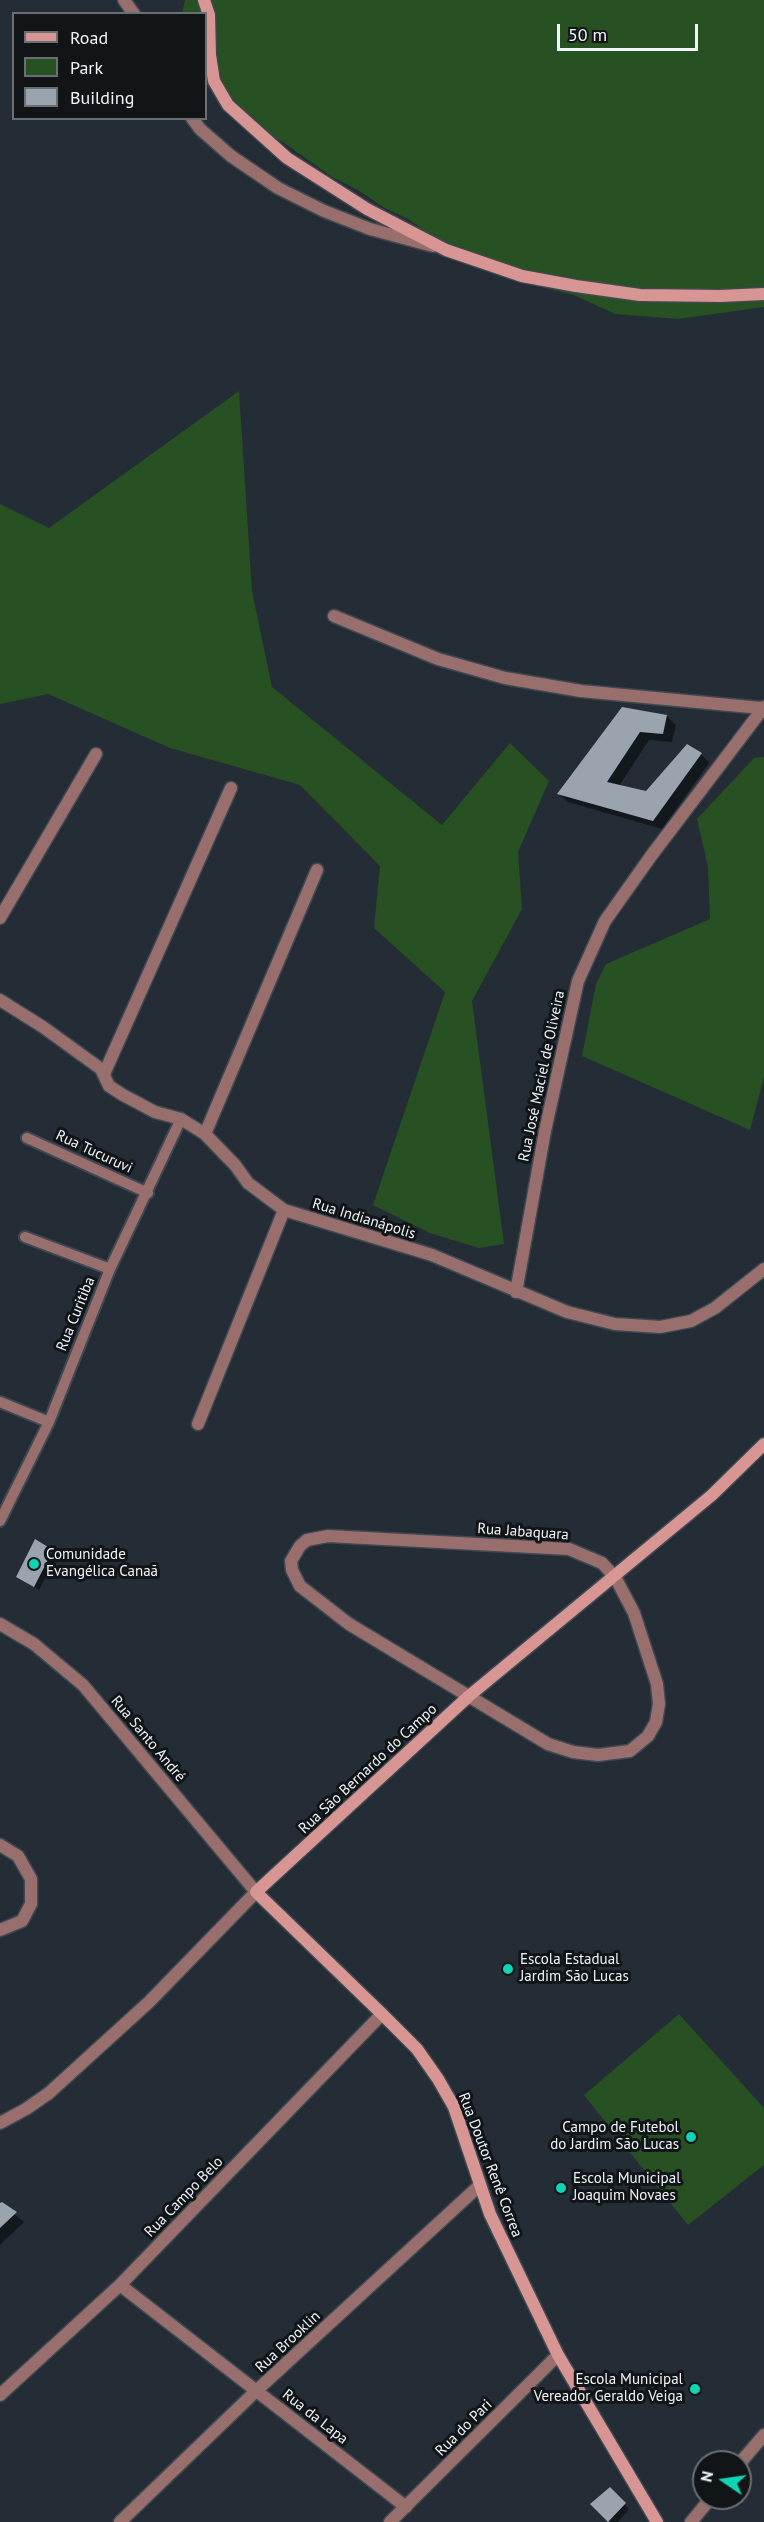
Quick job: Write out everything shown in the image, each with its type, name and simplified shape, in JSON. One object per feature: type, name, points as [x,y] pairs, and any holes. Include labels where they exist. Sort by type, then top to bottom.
[{"type":"street","points":[[204,0],[209,15],[210,55],[214,81],[228,105],[297,165],[367,209],[446,250]]},
{"type":"street","points":[[193,120],[200,129],[231,156],[278,188],[324,211],[370,229],[446,250],[522,276],[640,295],[764,294]]},
{"type":"street","points":[[334,616],[438,659],[505,678],[581,691],[763,707]]},
{"type":"street","name":"Rua José Maciel de Oliveira","points":[[516,1292],[545,1131],[578,981],[605,921],[763,707]]},
{"type":"street","points":[[0,918],[96,754]]},
{"type":"street","points":[[104,1074],[231,788]]},
{"type":"street","points":[[205,1134],[317,870]]},
{"type":"street","name":"Rua Indianápolis","points":[[0,1000],[43,1026],[101,1069],[109,1086],[155,1112],[181,1119],[205,1134],[230,1159],[248,1184],[284,1210],[432,1255],[567,1312],[615,1324],[660,1327],[691,1321],[707,1312],[764,1269]]},
{"type":"street","points":[[198,1424],[284,1210]]},
{"type":"street","name":"Rua São Bernardo do Campo","points":[[0,2123],[49,2093],[148,2002],[256,1892],[469,1696],[712,1495],[764,1444]]},
{"type":"street","name":"Rua Jabaquara","points":[[328,1536],[354,1536],[569,1550],[602,1563],[615,1577],[634,1613],[657,1684],[659,1704],[656,1722],[648,1737],[630,1751],[598,1755],[573,1752],[548,1744],[349,1624],[300,1586],[292,1570],[291,1561],[300,1546],[307,1540],[328,1536]]},
{"type":"street","name":"Rua Santo André","points":[[0,1623],[34,1644],[83,1685],[256,1892]]},
{"type":"street","points":[[0,1845],[18,1856],[31,1879],[30,1904],[22,1921],[0,1930]]},
{"type":"street","name":"Rua Doutor Renê Correa","points":[[256,1892],[417,2049],[438,2079],[454,2107],[490,2214],[558,2355],[652,2519]]},
{"type":"street","name":"Rua Campo Belo","points":[[0,2395],[120,2285],[382,2014]]},
{"type":"street","name":"Rua Brooklin","points":[[120,2522],[256,2391],[479,2186]]},
{"type":"street","name":"Rua da Lapa","points":[[120,2285],[406,2507]]},
{"type":"street","name":"Rua do Pari","points":[[390,2522],[558,2355]]},
{"type":"street","points":[[751,2450],[764,2434]]},
{"type":"street","points":[[691,2522],[701,2510]]},
{"type":"lane","name":"Rua Curitiba","points":[[0,1521],[49,1422],[110,1269],[148,1193],[181,1119]]},
{"type":"lane","name":"Rua Tucuruvi","points":[[27,1138],[148,1193]]},
{"type":"lane","points":[[25,1237],[110,1269]]},
{"type":"lane","points":[[0,1402],[49,1422]]},
{"type":"green space","points":[[185,0],[764,0],[764,307],[678,319],[615,314],[574,295],[509,279],[457,254],[408,219],[332,177],[283,142],[257,130],[233,113],[207,84],[207,12],[182,12]]},
{"type":"green space","points":[[239,391],[252,591],[272,687],[442,825],[510,743],[549,781],[518,852],[522,909],[472,1001],[504,1244],[479,1248],[430,1233],[373,1205],[445,992],[374,928],[380,866],[300,785],[170,748],[48,694],[0,704],[0,504],[49,528]]},
{"type":"green space","points":[[764,757],[764,1077],[750,1130],[582,1056],[596,984],[606,964],[710,919],[708,867],[697,819],[754,758]]},
{"type":"green space","name":"Campo de Futebol do Jardim São Lucas","points":[[679,2014],[764,2108],[764,2165],[688,2225],[584,2095]]},
{"type":"building","points":[[622,707],[667,715],[663,734],[640,732],[607,782],[646,791],[687,744],[702,753],[653,821],[557,794]]},
{"type":"building","name":"Comunidade Evangélica Canaã","points":[[35,1539],[53,1550],[34,1587],[16,1577]]},
{"type":"building","points":[[2,2202],[17,2212],[0,2228],[0,2203]]},
{"type":"building","points":[[610,2487],[626,2503],[608,2522],[590,2504]]},
{"type":"place","name":"Comunidade Evangélica Canaã","points":[[34,1564]]},
{"type":"place","name":"Escola Estadual Jardim São Lucas","points":[[508,1969]]},
{"type":"place","name":"Campo de Futebol do Jardim São Lucas","points":[[691,2137]]},
{"type":"place","name":"Escola Municipal Joaquim Novaes","points":[[561,2188]]},
{"type":"place","name":"Escola Municipal Vereador Geraldo Veiga","points":[[695,2389]]}]
